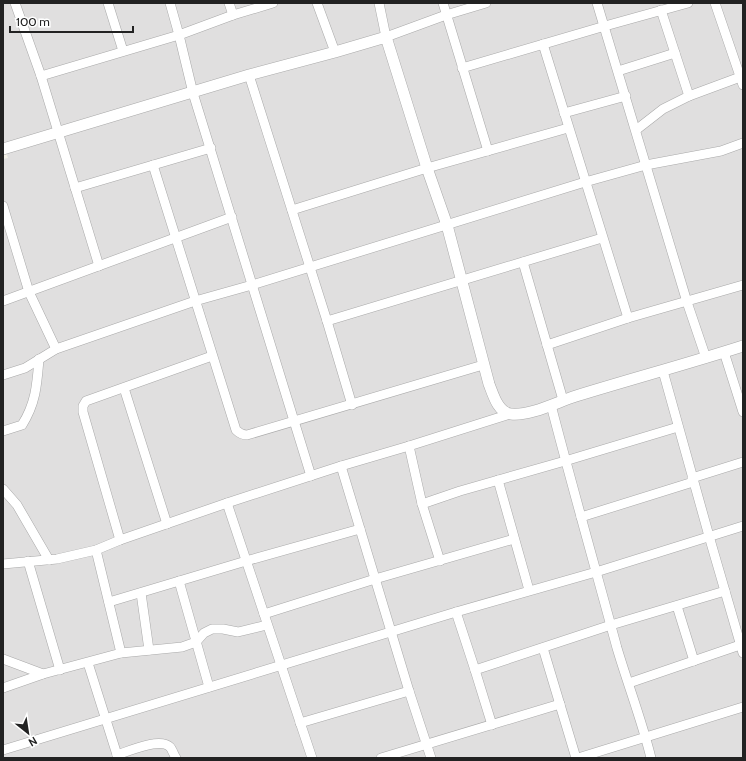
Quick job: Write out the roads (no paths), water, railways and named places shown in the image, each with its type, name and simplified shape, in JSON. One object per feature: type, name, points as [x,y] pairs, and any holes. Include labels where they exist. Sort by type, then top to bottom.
[{"type":"street","points":[[15,3],[41,76],[99,266]]},
{"type":"street","points":[[108,3],[123,51]]},
{"type":"street","points":[[170,3],[193,93],[311,476]]},
{"type":"street","points":[[230,3],[233,15]]},
{"type":"street","points":[[41,76],[179,35],[233,15],[272,3]]},
{"type":"street","points":[[317,3],[336,52]]},
{"type":"street","points":[[378,3],[386,36],[427,168],[447,225],[489,384],[500,408],[510,414]]},
{"type":"street","points":[[443,3],[488,151]]},
{"type":"street","points":[[3,149],[250,75],[336,52],[486,3]]},
{"type":"street","points":[[597,3],[687,302],[706,358]]},
{"type":"street","points":[[462,68],[688,3]]},
{"type":"street","points":[[636,130],[663,109],[689,96],[742,79],[715,3]]},
{"type":"street","points":[[661,10],[689,96]]},
{"type":"street","points":[[543,44],[628,318]]},
{"type":"street","points":[[618,71],[675,53]]},
{"type":"street","points":[[250,75],[352,405]]},
{"type":"street","points":[[564,113],[626,96]]},
{"type":"street","points":[[292,210],[427,168],[568,128]]},
{"type":"street","points":[[3,375],[25,368],[56,349],[195,301],[252,285],[585,182],[646,165],[720,151],[743,143]]},
{"type":"street","points":[[75,188],[211,148]]},
{"type":"street","points":[[153,165],[212,356],[236,430],[239,433],[247,435],[295,422],[484,366]]},
{"type":"street","points":[[3,206],[5,222],[28,292],[56,349]]},
{"type":"street","points":[[3,301],[232,217]]},
{"type":"street","points":[[327,321],[602,238]]},
{"type":"street","points":[[523,262],[563,400]]},
{"type":"street","points":[[547,345],[628,318],[743,285]]},
{"type":"street","points":[[3,564],[70,557],[96,550],[120,540],[227,503],[341,466],[510,414],[528,412],[563,400],[743,346]]},
{"type":"street","points":[[724,352],[743,408]]},
{"type":"street","points":[[120,540],[83,412],[83,406],[86,401],[212,356]]},
{"type":"street","points":[[3,431],[22,425],[27,418],[37,392],[39,359]]},
{"type":"street","points":[[629,683],[694,661],[742,647],[708,536],[663,371]]},
{"type":"street","points":[[124,388],[167,524]]},
{"type":"street","points":[[551,405],[565,461],[611,625],[646,736],[651,758]]},
{"type":"street","points":[[422,504],[460,491],[678,427]]},
{"type":"street","points":[[409,446],[422,504],[440,561]]},
{"type":"street","points":[[581,517],[743,462]]},
{"type":"street","points":[[341,466],[409,691],[431,758]]},
{"type":"street","points":[[498,480],[528,590]]},
{"type":"street","points":[[3,489],[17,505],[49,560]]},
{"type":"street","points":[[227,503],[312,758]]},
{"type":"street","points":[[3,750],[528,590],[596,572],[743,526]]},
{"type":"street","points":[[109,602],[360,529]]},
{"type":"street","points":[[264,614],[375,579],[514,539]]},
{"type":"street","points":[[96,550],[121,653]]},
{"type":"street","points":[[28,561],[60,670]]},
{"type":"street","points":[[179,582],[209,687]]},
{"type":"street","points":[[476,670],[611,625],[725,591]]},
{"type":"street","points":[[141,593],[149,650]]},
{"type":"street","points":[[677,606],[694,661]]},
{"type":"street","points":[[456,612],[476,670],[492,725]]},
{"type":"street","points":[[3,688],[42,674],[88,663],[94,659],[121,653],[182,647],[196,642],[204,633],[212,629],[223,629],[238,632],[267,625]]},
{"type":"street","points":[[543,648],[577,758],[743,707]]},
{"type":"street","points":[[3,659],[42,674]]},
{"type":"street","points":[[88,663],[117,757],[155,743],[163,743],[170,747],[176,758]]},
{"type":"street","points":[[300,723],[409,691]]},
{"type":"street","points":[[381,758],[560,704]]}]
